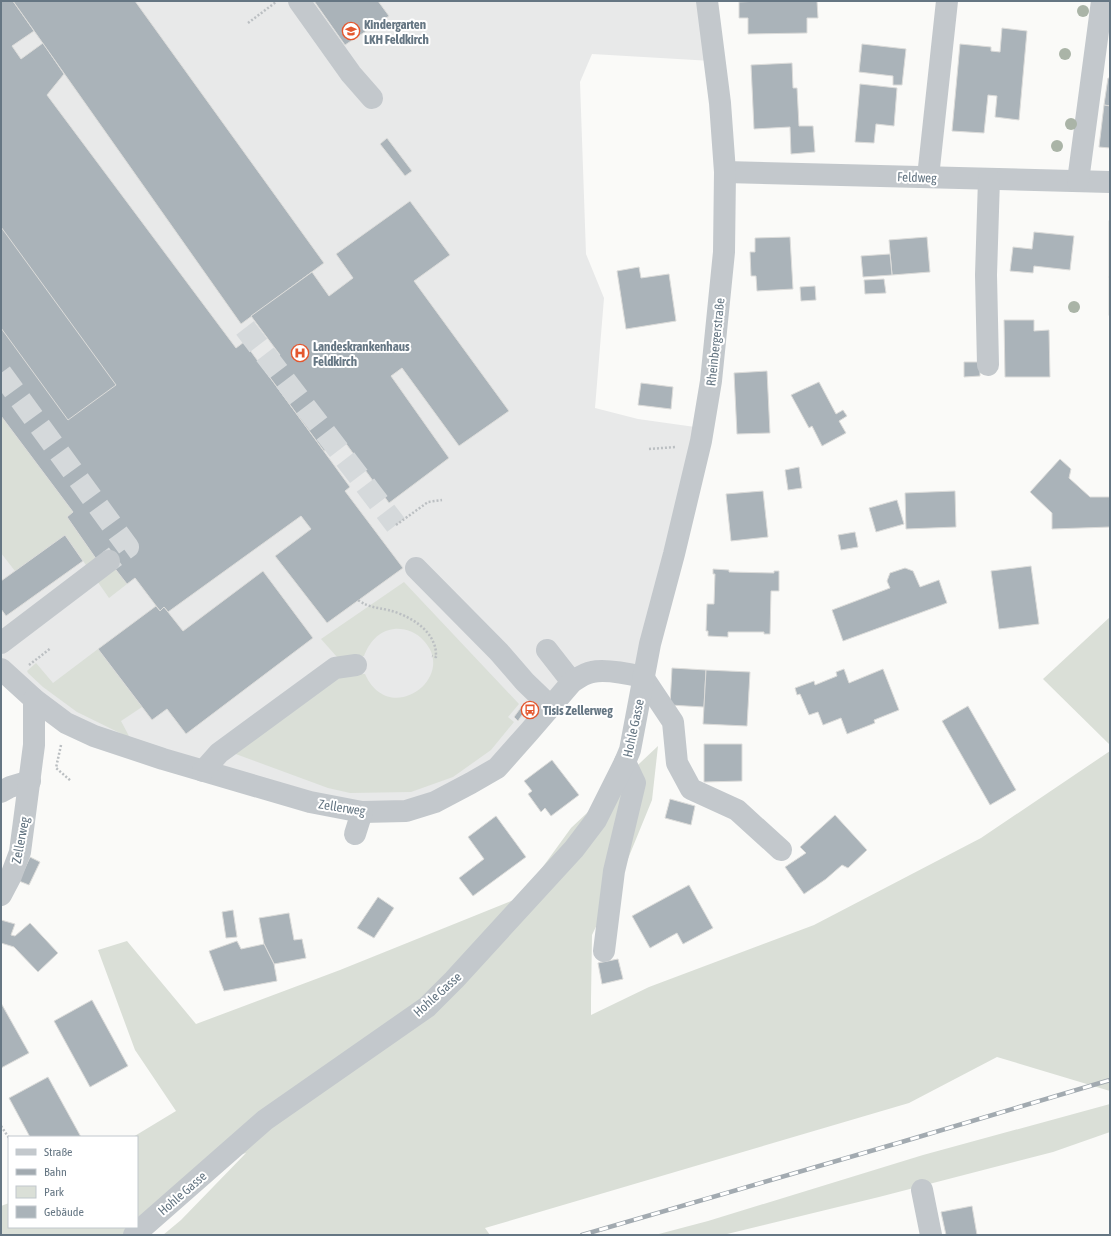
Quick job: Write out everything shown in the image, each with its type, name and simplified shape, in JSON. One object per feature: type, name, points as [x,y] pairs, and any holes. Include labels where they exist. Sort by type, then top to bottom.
[{"type":"street","points":[[298,1],[351,74],[372,98]]},
{"type":"street","name":"Rheinbergerstraße","points":[[643,677],[701,441],[711,382],[724,252],[725,172],[720,103],[707,1]]},
{"type":"street","points":[[928,177],[947,1]]},
{"type":"street","points":[[1078,181],[1102,1]]},
{"type":"street","name":"Feldweg","points":[[725,172],[1110,182]]},
{"type":"street","points":[[988,365],[986,275],[989,179]]},
{"type":"street","points":[[1,643],[109,561]]},
{"type":"street","points":[[416,568],[499,652],[525,682],[551,707]]},
{"type":"street","points":[[547,650],[572,682]]},
{"type":"street","points":[[203,771],[219,753],[335,668],[356,665]]},
{"type":"street","name":"Zellerweg","points":[[1,669],[34,699],[66,723],[94,736],[163,759],[310,802],[362,812],[406,811],[435,802],[497,768],[530,732],[572,682],[581,676],[593,671],[619,672],[643,677]]},
{"type":"street","points":[[643,677],[673,722],[677,763],[692,789],[737,810],[781,850]]},
{"type":"street","name":"Hohle Gasse","points":[[134,1235],[265,1120],[427,1007],[478,955],[574,849],[596,820],[625,762],[631,743],[643,677]]},
{"type":"street","name":"Zellerweg","points":[[1,895],[11,876],[20,852],[34,745],[34,699]]},
{"type":"street","points":[[604,951],[614,871],[635,783],[625,762]]},
{"type":"street","points":[[1,792],[10,787],[30,782]]},
{"type":"street","points":[[355,834],[362,812]]},
{"type":"street","points":[[922,1190],[931,1235]]},
{"type":"path","points":[[248,23],[278,1]]},
{"type":"path","points":[[396,525],[428,502],[442,500]]},
{"type":"path","points":[[358,600],[368,606],[389,610],[407,616],[424,629],[434,644],[436,657],[432,656]]},
{"type":"path","points":[[35,660],[51,648]]},
{"type":"path","points":[[62,742],[56,768],[71,781]]},
{"type":"path","points":[[1,1126],[8,1136]]},
{"type":"shaded area","name":"Landeskrankenhaus Feldkirch","points":[[1,1],[704,1],[712,61],[592,54],[580,82],[586,254],[604,298],[595,408],[638,419],[695,427],[642,676],[593,669],[496,766],[434,801],[362,811],[94,735],[1,669]]},
{"type":"green space","points":[[1,415],[73,512],[67,517],[99,563],[107,558],[127,584],[109,598],[65,535],[15,571],[1,553]]},
{"type":"green space","points":[[404,582],[519,704],[508,717],[514,722],[491,750],[453,777],[411,792],[350,793],[328,788],[233,753],[338,674],[365,674],[376,690],[389,697],[403,697],[416,692],[427,682],[432,669],[432,655],[424,641],[410,631],[394,629],[383,632],[371,642],[364,656],[337,657],[321,639]]},
{"type":"green space","points":[[1110,617],[1110,745],[1043,679]]},
{"type":"green space","points":[[98,649],[142,707],[121,721],[130,738],[77,712],[43,687],[27,671],[36,663],[53,683]]},
{"type":"green space","points":[[658,746],[652,800],[625,866],[592,935],[591,1015],[649,987],[814,925],[981,838],[1110,751],[1110,1091],[997,1057],[909,1103],[485,1228],[490,1235],[163,1235],[181,1220],[246,1153],[216,1163],[134,1235],[1,1235],[1,1206],[8,1203],[8,1228],[138,1228],[138,1136],[135,1136],[176,1111],[135,1050],[98,950],[127,941],[196,1024],[340,970],[521,897],[571,828]]},
{"type":"green space","points":[[1110,1104],[1110,1132],[1053,1152],[723,1235],[655,1235],[708,1221],[923,1155]]},
{"type":"building","points":[[1,1],[13,1],[34,31],[12,46],[21,59],[43,43],[64,74],[47,95],[236,348],[244,342],[350,487],[345,491],[403,568],[327,623],[275,556],[311,529],[301,516],[168,612],[164,607],[160,611],[135,578],[127,584],[109,561],[99,563],[67,517],[73,512],[1,416]]},
{"type":"building","points":[[13,1],[135,1],[324,263],[241,324]]},
{"type":"building","name":"Kindergarten LKH Feldkirch","points":[[314,1],[378,1],[389,16],[345,45]]},
{"type":"building","points":[[817,1],[818,18],[807,18],[807,33],[748,34],[748,18],[739,18],[739,2]]},
{"type":"building","points":[[1002,28],[1027,31],[1019,120],[995,117],[997,96],[988,95],[984,133],[952,131],[960,44],[991,47],[991,51],[1000,52]]},
{"type":"building","points":[[862,44],[906,49],[902,85],[893,85],[893,76],[859,72]]},
{"type":"building","points":[[792,63],[793,88],[797,88],[799,126],[813,126],[815,152],[791,154],[790,127],[754,129],[751,65]]},
{"type":"building","points":[[1108,78],[1110,78],[1110,106],[1104,105]]},
{"type":"building","points":[[860,84],[897,88],[894,126],[876,124],[874,143],[855,142]]},
{"type":"building","points":[[1104,105],[1110,106],[1110,148],[1099,147]]},
{"type":"building","points":[[387,138],[412,171],[405,176],[380,144]]},
{"type":"building","points":[[410,201],[450,255],[414,281],[509,411],[459,446],[402,368],[391,376],[449,458],[389,503],[342,438],[324,451],[263,368],[280,355],[251,316],[312,272],[329,296],[353,278],[336,254]]},
{"type":"building","points":[[1110,221],[1110,277],[1109,277]]},
{"type":"building","points":[[1,227],[116,385],[68,420],[1,328]]},
{"type":"building","points":[[1034,232],[1074,236],[1070,270],[1034,266],[1033,273],[1010,271],[1013,247],[1032,249]]},
{"type":"building","points":[[790,237],[793,289],[757,291],[756,276],[751,276],[750,252],[755,252],[755,238]]},
{"type":"building","points":[[927,237],[930,272],[892,275],[889,240]]},
{"type":"building","points":[[890,254],[892,275],[863,277],[861,256]]},
{"type":"building","points":[[639,267],[641,278],[669,274],[676,321],[626,329],[617,271]]},
{"type":"building","points":[[1110,277],[1110,315],[1109,315]]},
{"type":"building","points":[[884,279],[886,293],[865,294],[864,280]]},
{"type":"building","points":[[815,286],[816,300],[801,301],[800,287]]},
{"type":"building","points":[[1004,320],[1034,320],[1034,331],[1049,330],[1050,377],[1005,377]]},
{"type":"building","points":[[964,362],[980,362],[980,376],[964,377]]},
{"type":"building","points":[[767,371],[770,433],[737,434],[734,373]]},
{"type":"building","points":[[819,382],[836,414],[843,410],[847,416],[839,421],[846,433],[822,446],[812,426],[809,428],[791,395]]},
{"type":"building","points":[[641,383],[673,387],[671,409],[638,405]]},
{"type":"building","points":[[1060,459],[1071,469],[1069,478],[1090,497],[1110,497],[1110,527],[1052,529],[1052,513],[1030,492]]},
{"type":"building","points":[[799,467],[802,488],[788,490],[785,470]]},
{"type":"building","points":[[763,491],[768,537],[731,541],[726,494]]},
{"type":"building","points":[[955,491],[956,527],[906,529],[905,493]]},
{"type":"building","points":[[897,500],[904,524],[876,532],[869,508]]},
{"type":"building","points":[[855,532],[858,547],[841,550],[838,535]]},
{"type":"building","points":[[65,535],[83,561],[6,616],[1,609],[1,581]]},
{"type":"building","points":[[1031,566],[1039,624],[999,629],[991,571]]},
{"type":"building","points":[[905,568],[913,571],[920,587],[939,580],[947,603],[843,641],[832,610],[890,588],[887,581],[890,573]]},
{"type":"building","points":[[713,569],[729,570],[729,572],[774,573],[774,571],[779,571],[779,591],[771,591],[770,634],[764,634],[764,632],[728,632],[728,637],[708,636],[708,631],[706,631],[707,604],[714,604],[715,574],[713,574]]},
{"type":"building","points":[[263,571],[313,638],[186,734],[167,709],[152,720],[98,649],[156,606],[160,611],[164,607],[183,631]]},
{"type":"building","points":[[672,668],[706,670],[704,707],[670,705]]},
{"type":"building","points":[[844,669],[849,683],[883,669],[899,710],[874,720],[875,723],[847,734],[841,718],[823,725],[818,712],[809,715],[800,694],[797,695],[795,688],[814,681],[815,685],[837,676],[836,672]]},
{"type":"building","points":[[706,670],[750,672],[747,726],[703,724]]},
{"type":"building","points":[[522,706],[526,709],[518,721],[514,717]]},
{"type":"building","points":[[968,706],[1016,790],[990,805],[942,721]]},
{"type":"building","points":[[704,744],[742,744],[742,781],[704,782]]},
{"type":"building","points":[[552,760],[579,795],[551,816],[545,808],[541,812],[528,794],[532,791],[524,781]]},
{"type":"building","points":[[670,799],[695,806],[691,825],[665,818]]},
{"type":"building","points":[[835,815],[867,850],[848,868],[842,865],[826,879],[804,894],[785,867],[806,853],[800,847]]},
{"type":"building","points":[[496,816],[526,857],[473,896],[459,878],[484,859],[468,837]]},
{"type":"building","points":[[30,857],[40,862],[29,885],[19,881]]},
{"type":"building","points":[[689,885],[713,928],[683,944],[677,933],[650,948],[632,916]]},
{"type":"building","points":[[378,897],[394,908],[374,938],[357,928]]},
{"type":"building","points":[[233,910],[237,937],[226,938],[222,912]]},
{"type":"building","points":[[289,913],[294,940],[302,939],[306,958],[274,964],[264,944],[259,918]]},
{"type":"building","points":[[1,920],[15,924],[11,935],[15,936],[30,923],[58,953],[38,972],[14,947],[1,943]]},
{"type":"building","points":[[237,941],[241,949],[264,944],[274,964],[277,981],[224,991],[209,951]]},
{"type":"building","points":[[618,959],[623,979],[602,984],[598,963]]},
{"type":"building","points":[[92,1000],[128,1066],[90,1087],[54,1021]]},
{"type":"building","points":[[1,1003],[29,1053],[1,1068]]},
{"type":"building","points":[[48,1077],[80,1136],[29,1136],[9,1098]]},
{"type":"building","points":[[972,1206],[977,1235],[946,1235],[941,1212]]},
{"type":"tunnel","points":[[245,328],[396,525]]},
{"type":"tunnel","points":[[1,373],[128,547],[109,561]]},
{"type":"railway","points":[[582,1235],[1110,1080]]},
{"type":"place","name":"Kindergarten LKH Feldkirch","points":[[351,31]]},
{"type":"place","name":"Landeskrankenhaus Feldkirch","points":[[300,353]]},
{"type":"place","name":"Tisis Zellerweg","points":[[530,710]]}]
